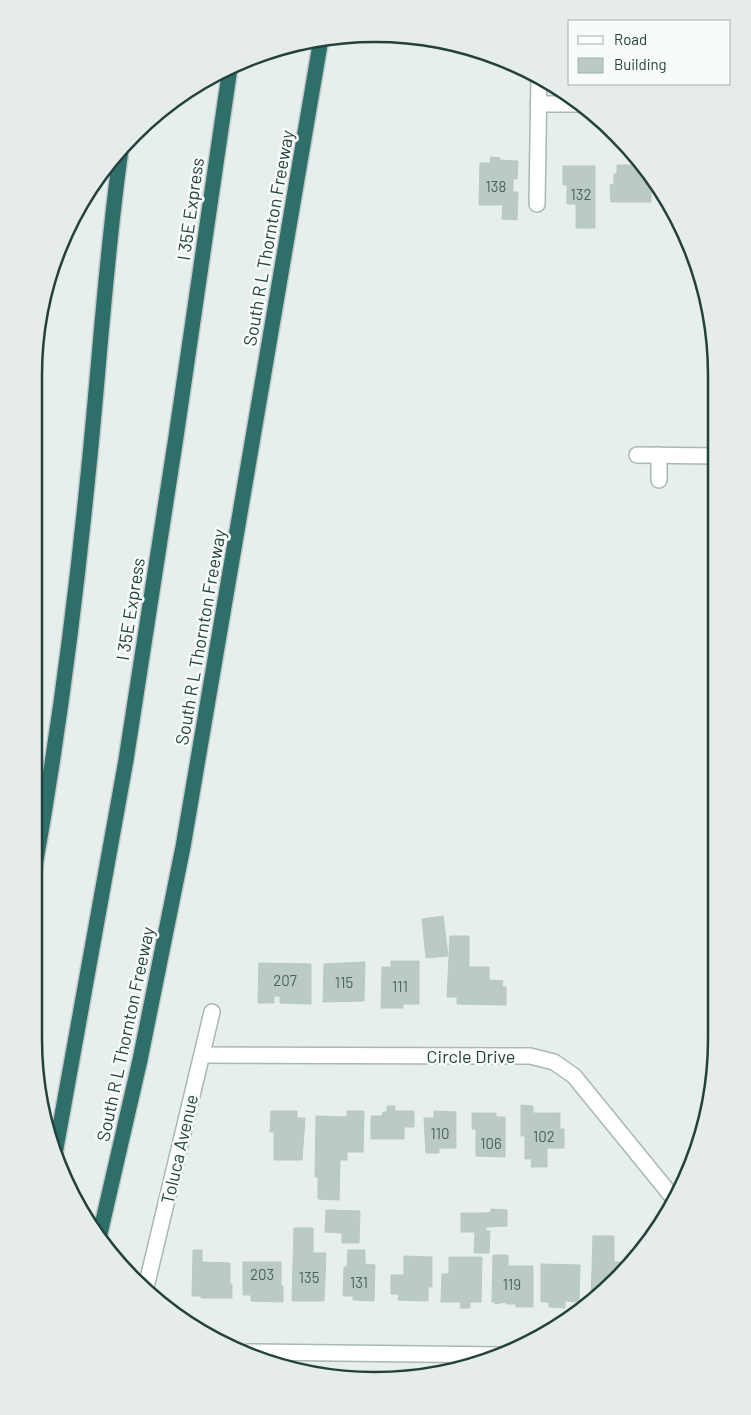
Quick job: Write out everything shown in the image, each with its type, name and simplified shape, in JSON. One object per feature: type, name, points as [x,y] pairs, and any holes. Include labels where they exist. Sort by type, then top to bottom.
[{"type":"highway","name":"South R L Thornton Freeway","points":[[102,1229],[140,1060],[183,847],[320,47]]},
{"type":"highway","name":"I 35E Express","points":[[58,1139],[127,750],[176,437],[229,77]]},
{"type":"highway","points":[[42,828],[51,778],[84,516],[120,162]]},
{"type":"street","points":[[537,204],[539,85]]},
{"type":"street","points":[[538,104],[568,104]]},
{"type":"street","points":[[637,455],[708,456]]},
{"type":"street","points":[[659,455],[659,480]]},
{"type":"street","name":"Toluca Avenue","points":[[147,1282],[212,1012]]},
{"type":"street","name":"Circle Drive","points":[[202,1054],[530,1056],[554,1062],[574,1076],[670,1194]]},
{"type":"street","points":[[261,1352],[484,1355]]},
{"type":"building","points":[[491,157],[500,158],[500,160],[518,161],[517,179],[513,179],[513,192],[518,192],[517,220],[502,219],[503,205],[479,205],[480,163],[490,163]]},
{"type":"building","points":[[617,165],[633,165],[653,192],[651,192],[651,202],[611,202],[610,185],[614,184],[614,174],[617,174]]},
{"type":"building","points":[[563,166],[595,166],[595,228],[576,228],[576,204],[567,204],[567,185],[563,185]]},
{"type":"building","points":[[443,916],[448,956],[426,958],[422,919]]},
{"type":"building","points":[[450,936],[469,936],[469,967],[489,967],[489,980],[503,981],[502,987],[506,987],[506,1005],[457,1004],[457,997],[447,997]]},
{"type":"building","points":[[391,961],[419,961],[419,1004],[403,1004],[403,1008],[381,1008],[382,967],[391,967]]},
{"type":"building","points":[[365,962],[364,1001],[323,1002],[324,964]]},
{"type":"building","points":[[259,963],[311,964],[311,1004],[280,1003],[280,996],[274,996],[274,1003],[258,1003]]},
{"type":"building","points":[[521,1105],[533,1106],[533,1113],[560,1113],[560,1129],[564,1129],[564,1148],[547,1148],[547,1167],[531,1167],[532,1159],[525,1159],[525,1136],[521,1136]]},
{"type":"building","points":[[387,1106],[395,1106],[395,1111],[414,1111],[414,1127],[404,1127],[404,1139],[371,1139],[371,1116],[382,1116],[383,1112],[387,1112]]},
{"type":"building","points":[[271,1111],[297,1111],[297,1118],[305,1118],[302,1160],[274,1160],[274,1132],[270,1132]]},
{"type":"building","points":[[347,1111],[364,1111],[363,1152],[347,1152],[347,1160],[340,1160],[339,1200],[318,1199],[318,1177],[315,1177],[316,1116],[347,1117]]},
{"type":"building","points":[[434,1111],[456,1112],[456,1148],[439,1148],[439,1153],[426,1153],[424,1118],[434,1118]]},
{"type":"building","points":[[472,1113],[496,1113],[496,1117],[505,1117],[505,1157],[476,1156],[476,1129],[472,1129]]},
{"type":"building","points":[[491,1209],[507,1210],[507,1226],[486,1227],[486,1231],[490,1231],[489,1253],[474,1253],[475,1232],[461,1232],[461,1213],[486,1213],[491,1212]]},
{"type":"building","points":[[326,1210],[360,1211],[359,1243],[342,1243],[342,1233],[325,1232]]},
{"type":"building","points":[[294,1228],[313,1228],[313,1253],[326,1253],[324,1301],[292,1301]]},
{"type":"building","points":[[593,1236],[614,1236],[614,1262],[623,1262],[591,1293]]},
{"type":"building","points":[[193,1250],[202,1250],[202,1262],[230,1263],[232,1298],[201,1298],[201,1296],[192,1296]]},
{"type":"building","points":[[348,1250],[365,1250],[365,1264],[375,1265],[374,1301],[353,1300],[353,1296],[343,1296],[344,1267],[347,1267]]},
{"type":"building","points":[[493,1255],[508,1255],[508,1266],[533,1266],[533,1307],[516,1307],[516,1304],[506,1304],[506,1302],[495,1304],[495,1302],[492,1302]]},
{"type":"building","points":[[404,1256],[432,1257],[432,1287],[428,1287],[428,1301],[398,1300],[399,1294],[391,1294],[391,1275],[404,1275]]},
{"type":"building","points":[[449,1257],[482,1257],[481,1302],[470,1302],[470,1308],[460,1308],[461,1302],[441,1302],[442,1274],[449,1274]]},
{"type":"building","points":[[243,1262],[281,1262],[283,1302],[251,1301],[251,1295],[243,1295]]},
{"type":"building","points":[[541,1264],[580,1265],[579,1302],[565,1301],[565,1308],[549,1307],[549,1302],[541,1302]]}]
